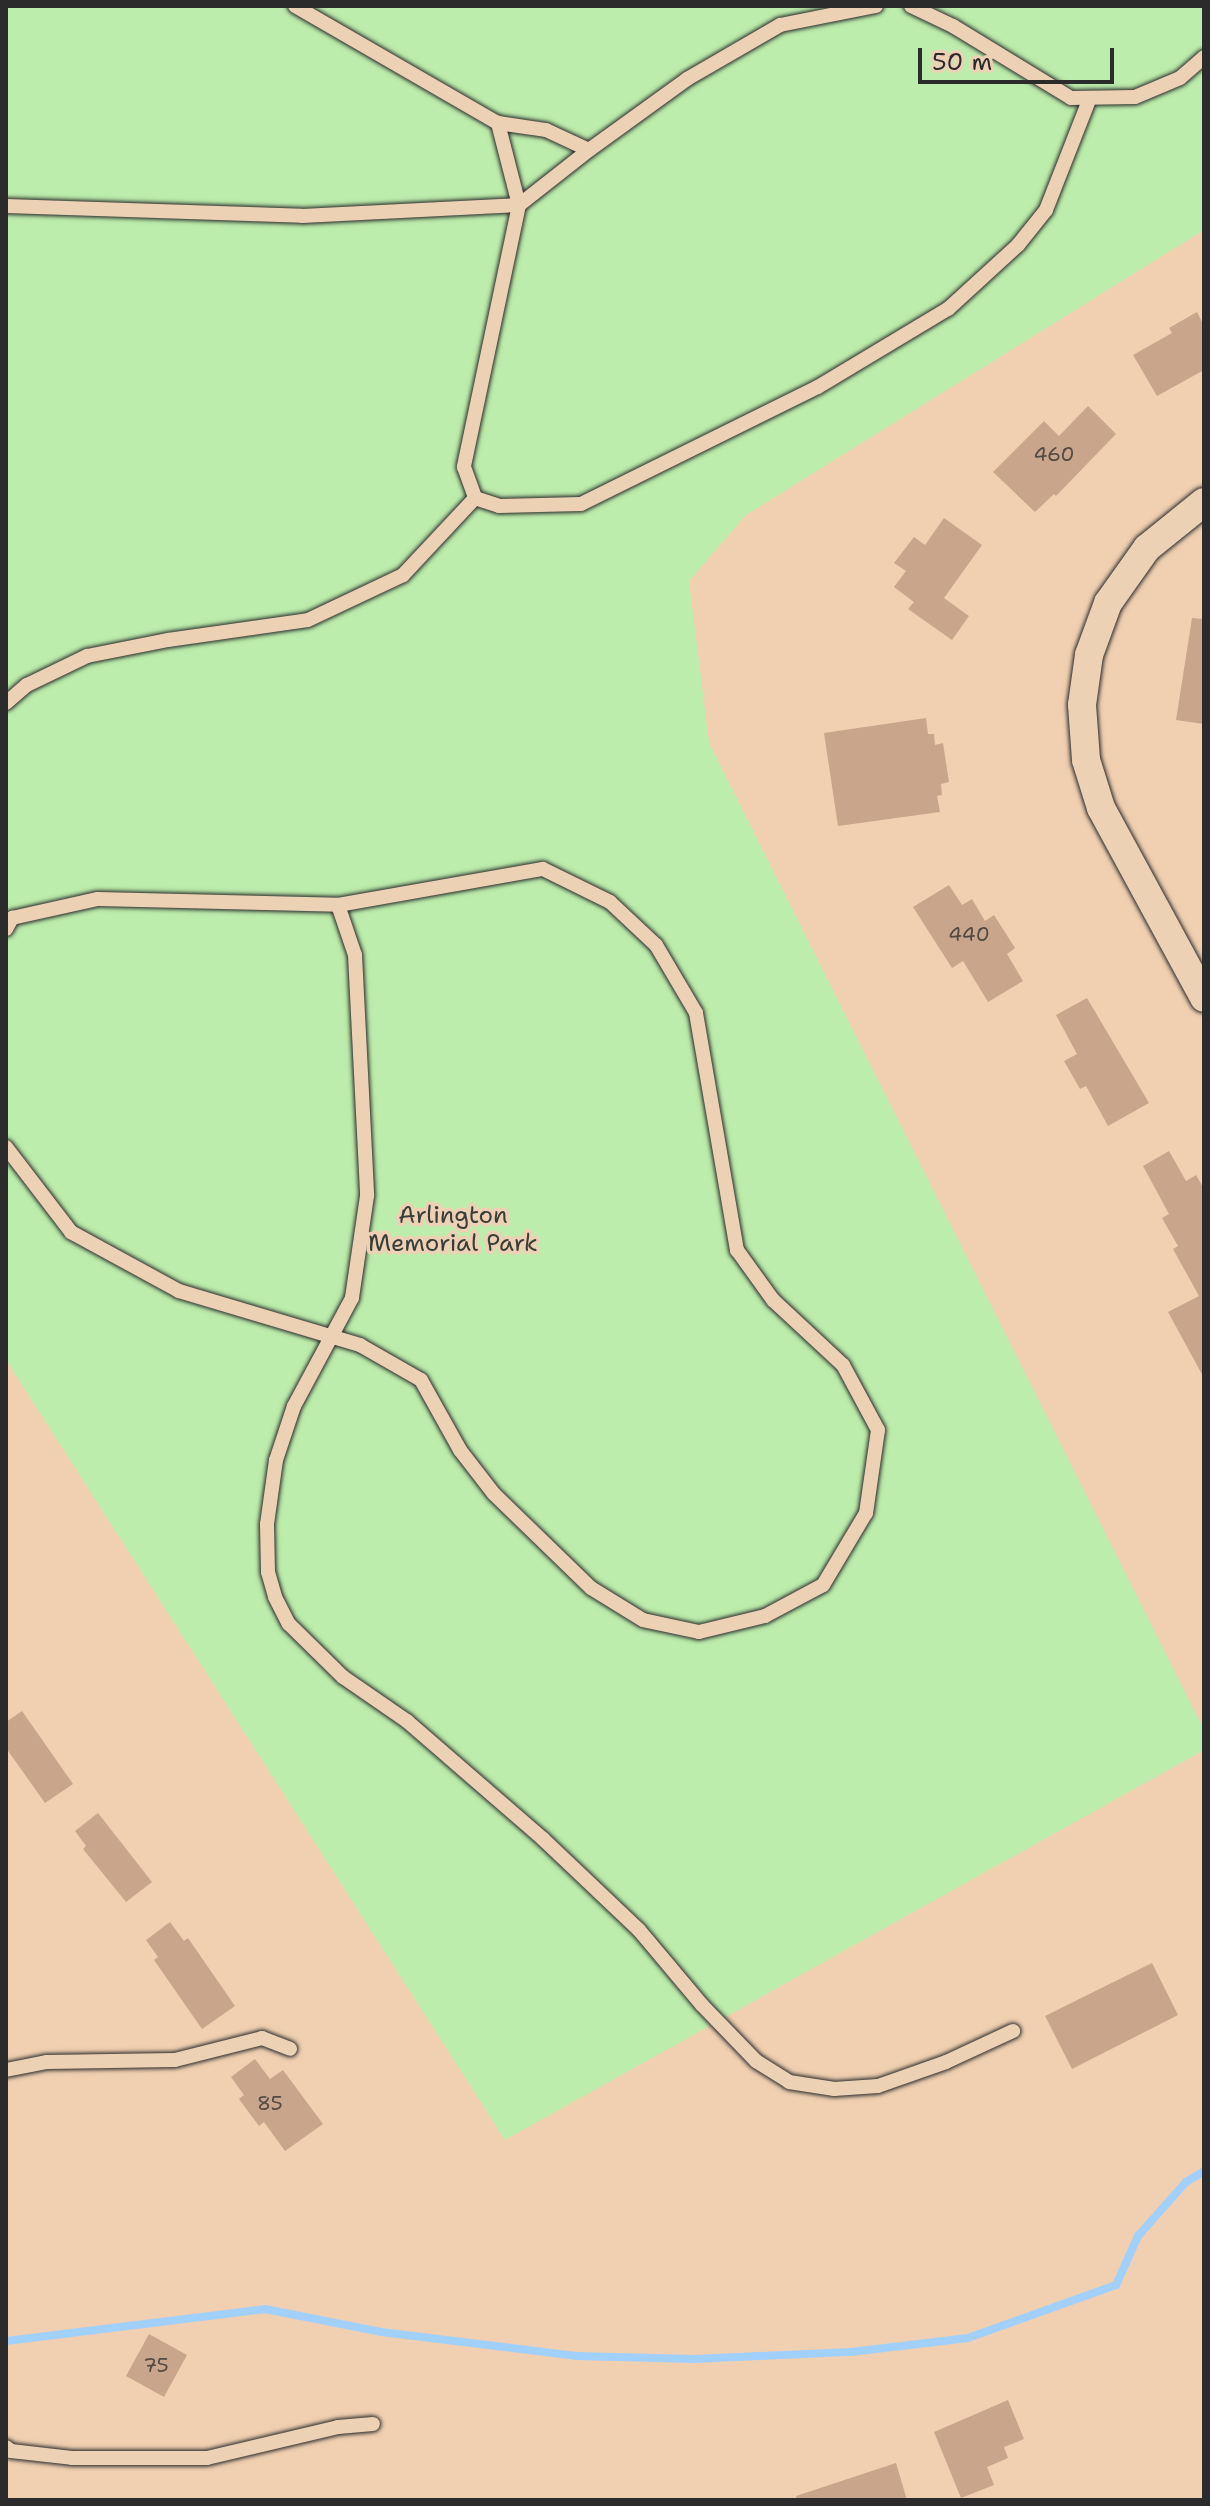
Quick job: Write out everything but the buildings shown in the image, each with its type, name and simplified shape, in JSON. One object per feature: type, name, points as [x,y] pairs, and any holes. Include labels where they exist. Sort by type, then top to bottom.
[{"type":"street","points":[[1204,502],[1147,548],[1108,603],[1089,655],[1082,705],[1086,760],[1101,808],[1204,998]]},
{"type":"lane","points":[[295,6],[498,123],[546,130],[589,150]]},
{"type":"lane","points":[[6,206],[302,216],[519,205],[687,79],[780,25],[876,6]]},
{"type":"lane","points":[[911,6],[953,26],[1071,98],[1135,97],[1180,78],[1204,57]]},
{"type":"lane","points":[[475,498],[499,506],[581,504],[818,387],[948,309],[1018,245],[1046,210],[1090,98]]},
{"type":"lane","points":[[475,498],[464,467],[519,205],[498,123]]},
{"type":"lane","points":[[6,703],[27,685],[87,656],[168,640],[308,620],[403,575],[475,498]]},
{"type":"lane","points":[[6,1147],[71,1232],[179,1291],[360,1345],[421,1380],[460,1450],[494,1494],[591,1588],[643,1620],[699,1632],[765,1616],[823,1585],[866,1513],[878,1430],[843,1365],[773,1300],[737,1250],[696,1013],[656,945],[610,902],[543,869],[338,905],[98,899],[8,920]]},
{"type":"lane","points":[[338,905],[355,955],[367,1196],[352,1298],[294,1406],[276,1460],[267,1524],[268,1572],[275,1597],[302,1640],[343,1677],[407,1721],[543,1839],[639,1930],[702,2005],[756,2061],[789,2082],[834,2089],[878,2086],[946,2062],[1013,2031]]},
{"type":"lane","points":[[6,2070],[47,2062],[175,2060],[262,2038],[290,2049]]},
{"type":"lane","points":[[6,2447],[72,2458],[207,2458],[338,2427],[373,2424]]},
{"type":"green space","name":"Arlington Memorial Park","points":[[6,6],[1204,6],[1204,230],[746,515],[689,581],[709,743],[1204,1730],[1204,1750],[505,2140],[6,1360]]},
{"type":"waterway","points":[[6,2341],[265,2309],[381,2332],[576,2356],[694,2359],[851,2352],[968,2338],[1116,2285],[1138,2236],[1186,2182],[1204,2171]]}]
